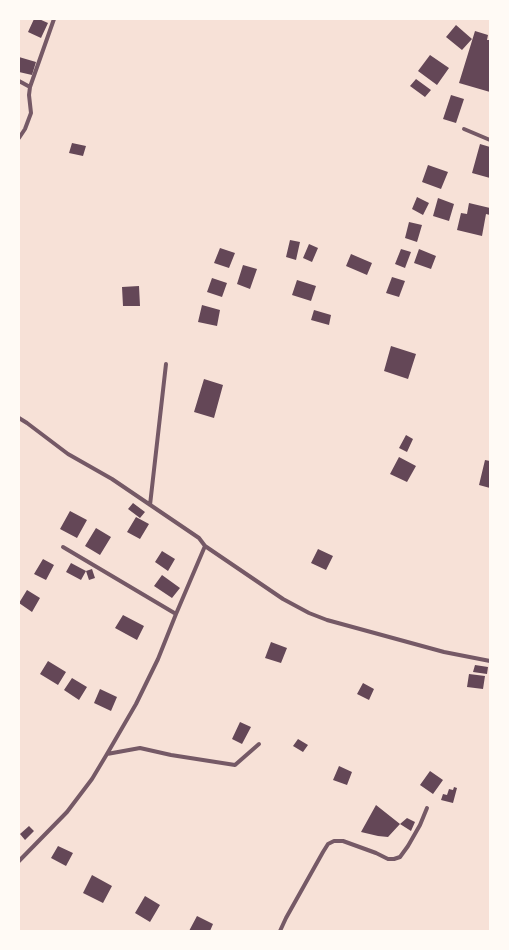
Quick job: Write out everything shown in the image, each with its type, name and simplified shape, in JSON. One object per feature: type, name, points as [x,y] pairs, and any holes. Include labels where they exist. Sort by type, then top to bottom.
[{"type":"street","points":[[19,138],[25,129],[31,113],[29,95],[30,87],[54,19]]},
{"type":"street","points":[[19,81],[30,87]]},
{"type":"street","points":[[464,129],[490,140]]},
{"type":"street","points":[[150,506],[166,364]]},
{"type":"street","points":[[19,418],[68,454],[112,479],[199,538],[205,546],[283,599],[309,613],[327,620],[444,652],[490,661]]},
{"type":"street","points":[[19,861],[67,812],[92,779],[107,754],[136,704],[158,659],[205,546]]},
{"type":"street","points":[[63,547],[176,614]]},
{"type":"street","points":[[107,754],[140,748],[171,755],[235,765],[259,744]]},
{"type":"street","points":[[280,931],[322,852],[328,844],[334,841],[343,841],[388,859],[400,857],[420,825],[427,808]]},
{"type":"building","points":[[34,19],[39,19],[48,23],[41,38],[28,32]]},
{"type":"building","points":[[456,25],[472,39],[462,50],[446,37]]},
{"type":"building","points":[[475,31],[488,35],[487,40],[490,40],[490,92],[459,83]]},
{"type":"building","points":[[430,55],[449,68],[437,85],[418,71]]},
{"type":"building","points":[[19,57],[36,62],[32,75],[19,72]]},
{"type":"building","points":[[416,79],[431,90],[425,97],[410,86]]},
{"type":"building","points":[[451,95],[464,99],[456,123],[443,119]]},
{"type":"building","points":[[72,143],[86,146],[83,156],[69,153]]},
{"type":"building","points":[[480,144],[490,147],[490,178],[472,173]]},
{"type":"building","points":[[428,165],[448,172],[441,189],[422,182]]},
{"type":"building","points":[[417,197],[429,203],[423,215],[412,209]]},
{"type":"building","points":[[438,198],[454,204],[449,221],[433,216]]},
{"type":"building","points":[[469,203],[490,208],[490,215],[486,214],[482,236],[457,230],[461,213],[467,214]]},
{"type":"building","points":[[409,222],[422,225],[417,242],[405,238]]},
{"type":"building","points":[[290,240],[300,242],[296,260],[286,257]]},
{"type":"building","points":[[309,244],[318,248],[312,262],[303,258]]},
{"type":"building","points":[[220,248],[235,253],[229,268],[214,263]]},
{"type":"building","points":[[401,249],[411,252],[405,268],[395,264]]},
{"type":"building","points":[[419,249],[436,256],[431,269],[414,263]]},
{"type":"building","points":[[351,254],[372,263],[367,275],[346,266]]},
{"type":"building","points":[[243,265],[257,269],[250,289],[237,284]]},
{"type":"building","points":[[392,277],[405,281],[399,297],[386,293]]},
{"type":"building","points":[[212,278],[227,283],[222,297],[207,292]]},
{"type":"building","points":[[297,280],[316,286],[311,301],[292,295]]},
{"type":"building","points":[[139,286],[140,306],[123,306],[122,287]]},
{"type":"building","points":[[202,305],[220,310],[217,326],[198,322]]},
{"type":"building","points":[[314,310],[331,315],[329,325],[311,320]]},
{"type":"building","points":[[391,346],[416,354],[408,379],[384,371]]},
{"type":"building","points":[[204,379],[223,385],[214,418],[194,412]]},
{"type":"building","points":[[406,435],[413,439],[407,452],[399,448]]},
{"type":"building","points":[[399,457],[416,466],[407,482],[390,474]]},
{"type":"building","points":[[485,460],[490,461],[490,488],[479,485]]},
{"type":"building","points":[[133,503],[145,512],[140,518],[128,509]]},
{"type":"building","points":[[70,511],[87,520],[77,538],[60,529]]},
{"type":"building","points":[[136,517],[149,524],[140,539],[127,532]]},
{"type":"building","points":[[96,528],[111,537],[100,555],[85,546]]},
{"type":"building","points":[[318,549],[333,556],[326,570],[311,563]]},
{"type":"building","points":[[162,551],[175,559],[168,571],[155,562]]},
{"type":"building","points":[[43,559],[54,565],[46,580],[34,574]]},
{"type":"building","points":[[71,563],[86,571],[81,580],[66,572]]},
{"type":"building","points":[[92,569],[95,578],[89,580],[86,571]]},
{"type":"building","points":[[162,575],[180,588],[172,598],[154,586]]},
{"type":"building","points":[[27,590],[40,598],[32,612],[19,603]]},
{"type":"building","points":[[123,615],[144,626],[137,640],[115,628]]},
{"type":"building","points":[[271,642],[287,648],[281,663],[265,658]]},
{"type":"building","points":[[48,661],[66,672],[58,685],[40,674]]},
{"type":"building","points":[[475,665],[488,667],[487,674],[473,672]]},
{"type":"building","points":[[469,674],[485,676],[483,689],[467,687]]},
{"type":"building","points":[[72,678],[87,687],[79,700],[64,690]]},
{"type":"building","points":[[363,683],[374,689],[369,700],[357,694]]},
{"type":"building","points":[[100,689],[117,697],[111,711],[94,703]]},
{"type":"building","points":[[240,722],[251,727],[242,744],[232,739]]},
{"type":"building","points":[[298,739],[308,745],[303,752],[293,746]]},
{"type":"building","points":[[339,766],[352,772],[347,785],[333,780]]},
{"type":"building","points":[[430,771],[443,780],[433,794],[420,785]]},
{"type":"building","points":[[454,787],[457,788],[453,803],[441,800],[443,794],[447,795],[449,789],[453,790]]},
{"type":"building","points":[[376,805],[400,824],[388,837],[361,832]]},
{"type":"building","points":[[407,818],[415,822],[411,831],[400,824]]},
{"type":"building","points":[[29,826],[34,831],[25,840],[20,834]]},
{"type":"building","points":[[58,846],[73,853],[66,866],[51,858]]},
{"type":"building","points":[[92,875],[112,886],[103,903],[83,893]]},
{"type":"building","points":[[145,896],[160,905],[150,922],[135,913]]},
{"type":"building","points":[[197,916],[213,924],[210,931],[189,931]]}]
